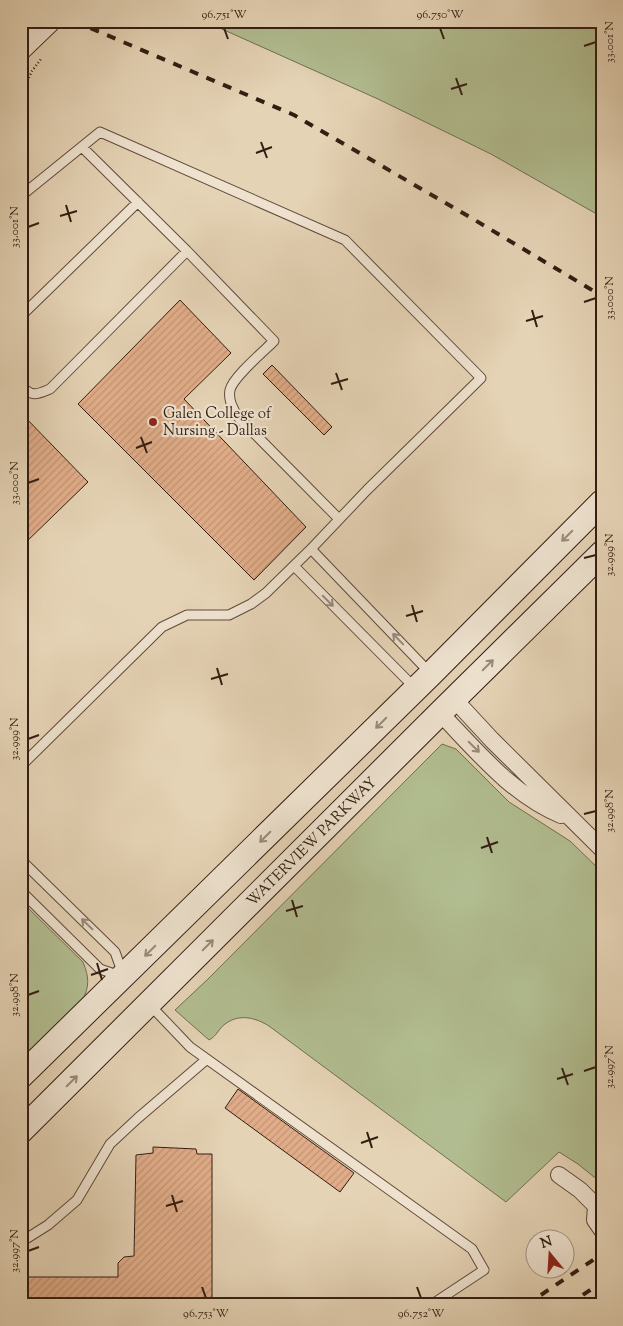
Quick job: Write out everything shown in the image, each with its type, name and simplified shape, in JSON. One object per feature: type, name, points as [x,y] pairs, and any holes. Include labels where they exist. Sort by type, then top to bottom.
[{"type":"main road","points":[[31,53],[48,21]]},
{"type":"main road","points":[[21,1076],[423,682],[602,502]]},
{"type":"main road","name":"WATERVIEW PARKWAY","points":[[21,1131],[447,706],[600,558]]},
{"type":"main road","points":[[423,682],[447,706]]},
{"type":"main road","points":[[124,977],[149,1004]]},
{"type":"street","points":[[447,706],[485,733],[602,849]]},
{"type":"street","points":[[559,1175],[600,1205],[595,1220],[602,1230]]},
{"type":"lane","points":[[21,196],[100,132],[345,240],[481,378],[266,593],[229,615],[187,615],[162,627],[21,766]]},
{"type":"lane","points":[[82,147],[274,341],[235,380],[230,390],[230,403],[237,416],[339,519]]},
{"type":"lane","points":[[22,314],[138,202]]},
{"type":"lane","points":[[21,386],[28,393],[39,394],[50,389],[187,251]]},
{"type":"lane","points":[[311,549],[423,682]]},
{"type":"lane","points":[[294,566],[423,682]]},
{"type":"lane","points":[[21,860],[115,952],[124,977]]},
{"type":"lane","points":[[21,891],[100,969],[124,977]]},
{"type":"lane","points":[[149,1004],[190,1047],[472,1249],[484,1270],[431,1305]]},
{"type":"lane","points":[[21,1242],[48,1225],[78,1200],[110,1144],[207,1059]]},
{"type":"path","points":[[21,101],[32,71],[31,53]]},
{"type":"green space","points":[[204,21],[602,21],[602,217],[491,154],[378,99]]},
{"type":"green space","points":[[442,744],[456,749],[509,802],[570,841],[602,872],[602,1179],[594,1177],[559,1152],[506,1202],[269,1026],[253,1019],[236,1019],[225,1024],[209,1040],[175,1010]]},
{"type":"green space","points":[[21,901],[83,962],[88,981],[82,1001],[21,1061]]},
{"type":"building","points":[[180,300],[231,353],[184,399],[306,527],[254,580],[78,404]]},
{"type":"building","points":[[272,365],[332,427],[324,435],[263,374]]},
{"type":"building","points":[[21,413],[88,482],[21,547]]},
{"type":"building","points":[[238,1089],[354,1173],[340,1192],[225,1108]]},
{"type":"building","points":[[153,1147],[196,1149],[197,1154],[212,1154],[212,1301],[208,1305],[21,1305],[21,1277],[118,1277],[118,1263],[124,1257],[134,1256],[136,1155],[153,1153]]},
{"type":"railway","points":[[74,21],[294,115],[602,296]]},
{"type":"railway","points":[[526,1305],[602,1254]]},
{"type":"railway","points":[[568,1305],[602,1282]]},
{"type":"place","name":"Galen College of Nursing - Dallas","points":[[153,422]]}]
